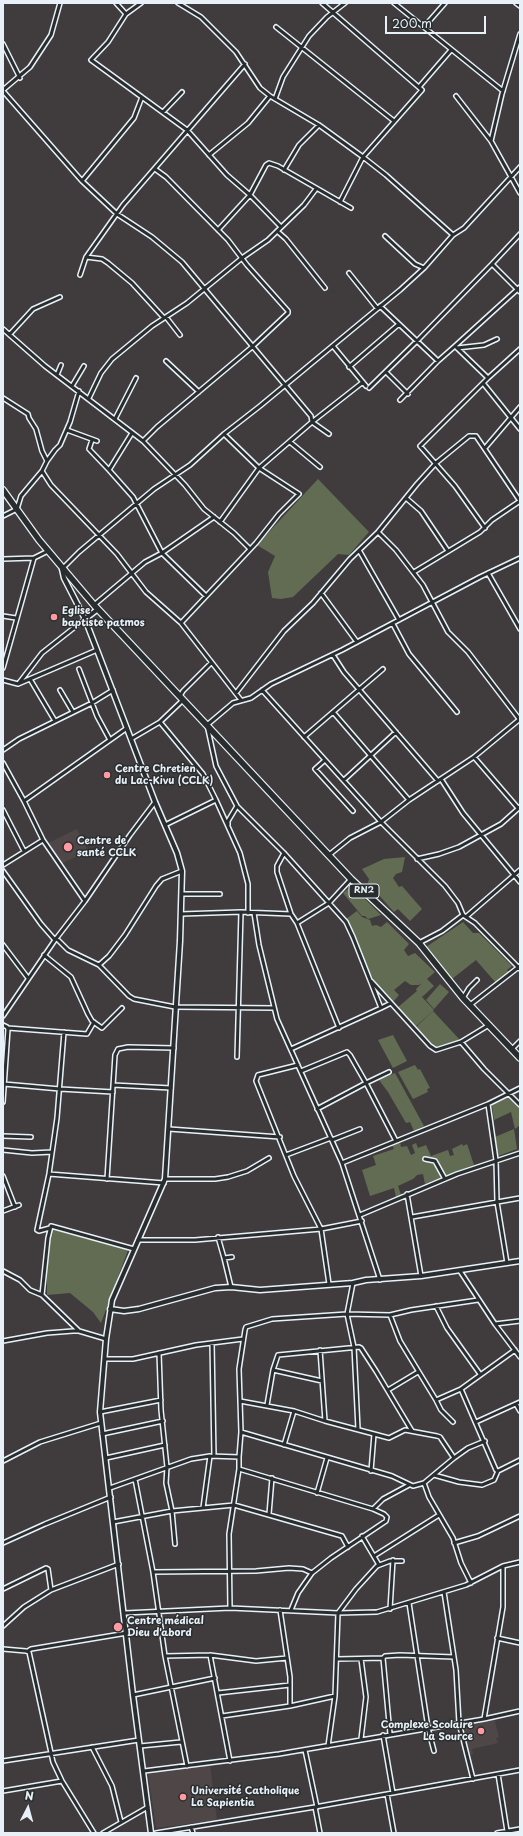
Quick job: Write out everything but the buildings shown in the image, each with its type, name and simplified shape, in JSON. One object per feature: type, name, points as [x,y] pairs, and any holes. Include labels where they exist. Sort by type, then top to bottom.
[{"type":"highway","name":"RN2","points":[[3,490],[48,552],[96,607],[351,879],[419,943],[463,998],[520,1058]]},
{"type":"street","points":[[60,3],[51,35],[30,67],[20,78],[3,91],[82,181],[117,214],[152,237],[178,258],[203,290],[222,309],[284,386],[311,416],[312,422],[329,434]]},
{"type":"street","points":[[116,3],[126,14]]},
{"type":"street","points":[[141,3],[126,14],[108,42],[91,60],[187,130],[227,176],[250,195],[281,227]]},
{"type":"street","points":[[178,3],[201,17],[236,52],[257,85],[270,96],[318,125],[363,157],[386,175],[453,235]]},
{"type":"street","points":[[322,3],[419,87],[421,91],[363,157],[340,202]]},
{"type":"street","points":[[275,99],[283,77],[309,36],[332,13],[345,3]]},
{"type":"street","points":[[394,3],[503,91]]},
{"type":"street","points":[[424,27],[445,3]]},
{"type":"street","points":[[516,3],[520,6]]},
{"type":"street","points":[[276,27],[394,122]]},
{"type":"street","points":[[491,141],[503,91],[519,44],[520,34]]},
{"type":"street","points":[[3,44],[20,78]]},
{"type":"street","points":[[419,87],[451,50]]},
{"type":"street","points":[[80,275],[86,257],[117,214],[187,130],[245,64]]},
{"type":"street","points":[[163,112],[182,92]]},
{"type":"street","points":[[209,155],[248,123],[270,96]]},
{"type":"street","points":[[456,96],[491,141],[510,178],[520,193]]},
{"type":"street","points":[[82,181],[134,118],[142,97]]},
{"type":"street","points":[[284,170],[299,144],[318,125]]},
{"type":"street","points":[[218,230],[250,195],[267,164],[278,166],[351,208]]},
{"type":"street","points":[[152,1833],[133,1695],[125,1614],[100,1412],[106,1339],[112,1300],[165,1181],[174,1048],[182,871],[177,853],[155,802],[85,619],[64,578],[62,569],[99,535],[138,504],[154,489],[190,465],[224,434],[333,346],[424,268],[453,235],[464,228],[520,167]]},
{"type":"street","points":[[143,441],[157,427],[288,316],[288,310],[218,230],[166,177],[155,169]]},
{"type":"street","points":[[88,398],[101,373],[112,359],[165,317],[203,290],[242,258],[268,240],[304,205],[316,189]]},
{"type":"street","points":[[277,231],[286,239],[325,288]]},
{"type":"street","points":[[333,346],[349,367],[368,387],[386,372],[417,341],[520,234]]},
{"type":"street","points":[[385,236],[415,264],[424,268]]},
{"type":"street","points":[[86,257],[102,259],[108,263],[132,283],[180,335]]},
{"type":"street","points":[[400,400],[408,394],[438,361],[456,347],[519,289],[492,264]]},
{"type":"street","points":[[349,273],[378,307],[438,361]]},
{"type":"street","points":[[10,334],[33,309],[60,297]]},
{"type":"street","points":[[349,367],[398,324]]},
{"type":"street","points":[[4,332],[10,334],[19,344],[57,375],[143,441],[204,510],[250,549]]},
{"type":"street","points":[[456,347],[484,346],[496,339]]},
{"type":"street","points":[[456,347],[488,378]]},
{"type":"street","points":[[485,528],[471,507],[436,463],[420,446],[488,378],[520,349]]},
{"type":"street","points":[[166,361],[199,392]]},
{"type":"street","points":[[57,375],[61,365]]},
{"type":"street","points":[[72,386],[84,366]]},
{"type":"street","points":[[386,372],[408,394]]},
{"type":"street","points":[[115,419],[136,378]]},
{"type":"street","points":[[220,522],[259,468],[312,422],[363,382]]},
{"type":"street","points":[[483,383],[520,429]]},
{"type":"street","points":[[3,516],[17,509],[21,496],[42,471],[47,461],[60,445],[67,430],[79,391]]},
{"type":"street","points":[[3,398],[28,414],[28,418],[36,429],[42,451],[47,461]]},
{"type":"street","points":[[485,448],[520,406]]},
{"type":"street","points":[[67,430],[97,441]]},
{"type":"street","points":[[109,470],[132,433]]},
{"type":"street","points":[[180,623],[250,549],[279,514],[299,494],[259,468],[224,434]]},
{"type":"street","points":[[236,693],[284,631],[378,532],[436,463],[473,435],[476,436],[520,501],[492,520],[480,532],[414,572]]},
{"type":"street","points":[[92,440],[89,449],[132,495],[162,553],[206,596]]},
{"type":"street","points":[[290,442],[320,467]]},
{"type":"street","points":[[42,471],[51,485],[99,535],[146,592],[180,623],[241,700]]},
{"type":"street","points":[[406,498],[421,511],[448,551]]},
{"type":"street","points":[[18,684],[42,653],[85,619],[131,573],[145,562],[162,553],[214,518]]},
{"type":"street","points":[[329,855],[350,838],[381,822],[409,800],[474,757],[520,719],[468,652],[448,632],[433,603],[414,572],[396,550],[378,532]]},
{"type":"street","points":[[360,550],[399,620]]},
{"type":"street","points":[[3,558],[34,558],[48,552]]},
{"type":"street","points":[[3,668],[34,558]]},
{"type":"street","points":[[381,1008],[346,922],[284,853],[237,806],[216,766],[207,724],[233,703],[251,698],[270,684],[333,655],[488,573],[520,558]]},
{"type":"street","points":[[488,573],[520,629]]},
{"type":"street","points":[[321,593],[357,642]]},
{"type":"street","points":[[3,616],[16,618]]},
{"type":"street","points":[[392,624],[410,654],[457,712]]},
{"type":"street","points":[[3,680],[18,684],[97,650]]},
{"type":"street","points":[[333,655],[344,672],[359,690],[439,780],[463,813],[520,882]]},
{"type":"street","points":[[131,739],[160,722],[182,698],[183,691],[211,663]]},
{"type":"street","points":[[79,669],[97,716],[110,740]]},
{"type":"street","points":[[304,737],[383,669]]},
{"type":"street","points":[[30,679],[55,721]]},
{"type":"street","points":[[60,690],[73,712]]},
{"type":"street","points":[[3,750],[19,739],[92,703],[113,690]]},
{"type":"street","points":[[262,690],[381,822],[417,860],[445,886],[458,903],[463,915]]},
{"type":"street","points":[[333,712],[409,800]]},
{"type":"street","points":[[160,722],[203,774],[228,825],[240,853],[248,884],[248,913]]},
{"type":"street","points":[[24,801],[127,728]]},
{"type":"street","points":[[344,780],[371,757],[396,732]]},
{"type":"street","points":[[417,860],[445,852],[482,835],[501,824],[519,807],[474,757]]},
{"type":"street","points":[[325,760],[315,769],[353,811]]},
{"type":"street","points":[[3,763],[43,840],[85,901]]},
{"type":"street","points":[[165,825],[216,800]]},
{"type":"street","points":[[3,1016],[55,939],[85,901],[130,835],[155,802]]},
{"type":"street","points":[[228,825],[228,821],[237,806]]},
{"type":"street","points":[[3,810],[24,851]]},
{"type":"street","points":[[3,858],[4,864],[43,840]]},
{"type":"street","points":[[284,853],[276,869],[291,914],[297,923],[339,1028]]},
{"type":"street","points":[[467,916],[516,876],[520,870]]},
{"type":"street","points":[[3,871],[42,924],[55,939],[68,950],[98,965],[131,998],[175,1007],[274,1008]]},
{"type":"street","points":[[98,965],[109,956],[125,935],[162,879],[182,871]]},
{"type":"street","points":[[297,923],[329,903],[351,879]]},
{"type":"street","points":[[182,894],[220,894]]},
{"type":"street","points":[[181,914],[241,912],[291,914]]},
{"type":"street","points":[[237,1057],[241,912]]},
{"type":"street","points":[[254,913],[274,1008],[342,1163],[380,1280]]},
{"type":"street","points":[[463,915],[467,916],[495,942],[519,968],[470,1005]]},
{"type":"street","points":[[419,943],[442,932],[463,915]]},
{"type":"street","points":[[3,945],[28,978]]},
{"type":"street","points":[[44,956],[71,976],[83,1005],[94,1022],[102,1028],[122,1008]]},
{"type":"street","points":[[370,980],[430,1046],[436,1050],[461,1042],[489,1026]]},
{"type":"street","points":[[463,998],[469,988],[477,980]]},
{"type":"street","points":[[291,1049],[391,1003]]},
{"type":"street","points":[[3,1025],[8,1028],[87,1034],[94,1022]]},
{"type":"street","points":[[3,1102],[8,1028]]},
{"type":"street","points":[[64,1032],[60,1089],[52,1152],[49,1174],[37,1230],[39,1231],[52,1226],[134,1249]]},
{"type":"street","points":[[512,1049],[520,1041]]},
{"type":"street","points":[[461,1042],[484,1069],[520,1105]]},
{"type":"street","points":[[107,1179],[114,1055],[118,1049],[128,1047],[174,1048]]},
{"type":"street","points":[[301,1071],[347,1052],[366,1083],[396,1141]]},
{"type":"street","points":[[298,1065],[258,1076],[256,1078],[294,1176],[321,1229],[329,1284]]},
{"type":"street","points":[[317,1109],[388,1072]]},
{"type":"street","points":[[4,1084],[113,1092]]},
{"type":"street","points":[[113,1085],[171,1088]]},
{"type":"street","points":[[342,1163],[488,1104],[520,1088]]},
{"type":"street","points":[[488,1104],[496,1160],[497,1202],[507,1263]]},
{"type":"street","points":[[169,1129],[280,1137]]},
{"type":"street","points":[[286,1155],[360,1129]]},
{"type":"street","points":[[3,1136],[31,1137]]},
{"type":"street","points":[[3,1150],[25,1153],[52,1152]]},
{"type":"street","points":[[360,1215],[445,1179],[496,1160],[520,1153]]},
{"type":"street","points":[[49,1174],[107,1179],[165,1181],[215,1179],[228,1177],[247,1171],[269,1158]]},
{"type":"street","points":[[425,1159],[435,1161],[445,1179]]},
{"type":"street","points":[[3,1176],[17,1206],[3,1211]]},
{"type":"street","points":[[407,1194],[420,1276]]},
{"type":"street","points":[[412,1218],[520,1198]]},
{"type":"street","points":[[138,1240],[195,1240],[321,1229],[362,1221]]},
{"type":"street","points":[[42,1295],[50,1228]]},
{"type":"street","points":[[218,1237],[231,1287]]},
{"type":"street","points":[[224,1258],[232,1257]]},
{"type":"street","points":[[110,1309],[124,1311],[139,1309],[215,1288],[231,1287],[260,1290],[353,1283],[460,1271],[520,1261]]},
{"type":"street","points":[[3,1271],[20,1280],[30,1290],[42,1295],[79,1331]]},
{"type":"street","points":[[460,1271],[478,1300],[520,1357]]},
{"type":"street","points":[[353,1283],[347,1314],[354,1346],[358,1429]]},
{"type":"street","points":[[230,1608],[229,1534],[239,1470],[241,1432],[239,1369],[246,1327],[267,1320],[347,1314],[390,1315],[478,1300]]},
{"type":"street","points":[[436,1306],[447,1328],[480,1374]]},
{"type":"street","points":[[390,1315],[397,1335],[418,1372],[441,1410],[453,1422]]},
{"type":"street","points":[[495,1324],[520,1321]]},
{"type":"street","points":[[3,1340],[47,1333],[79,1331],[106,1339]]},
{"type":"street","points":[[105,1360],[133,1359],[212,1342],[243,1339]]},
{"type":"street","points":[[212,1342],[214,1456]]},
{"type":"street","points":[[267,1405],[273,1370],[278,1355],[354,1346],[361,1348],[412,1431]]},
{"type":"street","points":[[320,1350],[325,1421]]},
{"type":"street","points":[[436,1400],[461,1389],[515,1350]]},
{"type":"street","points":[[159,1353],[161,1400],[167,1467],[166,1483],[172,1510],[176,1544]]},
{"type":"street","points":[[273,1370],[322,1381]]},
{"type":"street","points":[[388,1390],[418,1372]]},
{"type":"street","points":[[461,1389],[485,1441],[496,1470],[498,1471]]},
{"type":"street","points":[[100,1412],[161,1400]]},
{"type":"street","points":[[240,1401],[294,1411],[325,1421],[391,1438],[404,1430],[440,1437],[454,1458]]},
{"type":"street","points":[[476,1422],[518,1403],[520,1411]]},
{"type":"street","points":[[284,1445],[294,1411]]},
{"type":"street","points":[[102,1434],[163,1421]]},
{"type":"street","points":[[3,1461],[40,1442],[101,1423]]},
{"type":"street","points":[[241,1432],[392,1476],[409,1485],[416,1486],[424,1483],[468,1448],[485,1441]]},
{"type":"street","points":[[371,1471],[374,1434]]},
{"type":"street","points":[[106,1458],[165,1444]]},
{"type":"street","points":[[203,1508],[210,1456]]},
{"type":"street","points":[[110,1488],[184,1460],[210,1456],[239,1457]]},
{"type":"street","points":[[317,1493],[327,1458]]},
{"type":"street","points":[[434,1475],[459,1482],[482,1485],[494,1480],[498,1471],[520,1460]]},
{"type":"street","points":[[239,1470],[272,1478],[373,1509],[384,1514],[387,1520],[362,1536],[312,1573],[298,1593],[290,1610]]},
{"type":"street","points":[[269,1514],[272,1478]]},
{"type":"street","points":[[135,1479],[153,1572],[165,1656],[187,1766]]},
{"type":"street","points":[[424,1483],[429,1497],[454,1543],[461,1563],[471,1583]]},
{"type":"street","points":[[373,1509],[383,1500],[409,1485]]},
{"type":"street","points":[[3,1543],[111,1497]]},
{"type":"street","points":[[113,1522],[172,1510],[234,1505],[342,1536],[348,1546]]},
{"type":"street","points":[[374,1556],[439,1515]]},
{"type":"street","points":[[454,1543],[478,1536],[520,1516]]},
{"type":"street","points":[[362,1536],[379,1565]]},
{"type":"street","points":[[390,1609],[393,1560]]},
{"type":"street","points":[[328,1746],[335,1696],[338,1613],[356,1588],[379,1565],[393,1560],[402,1561]]},
{"type":"street","points":[[125,1614],[230,1608],[338,1613],[377,1612],[471,1583],[503,1566],[520,1562]]},
{"type":"street","points":[[3,1626],[24,1608],[51,1590],[119,1564]]},
{"type":"street","points":[[484,1719],[504,1597],[503,1566]]},
{"type":"street","points":[[3,1589],[46,1568],[48,1569],[51,1590]]},
{"type":"street","points":[[153,1572],[296,1568],[312,1573]]},
{"type":"street","points":[[444,1592],[454,1657],[459,1723],[473,1779]]},
{"type":"street","points":[[409,1603],[428,1728],[434,1751]]},
{"type":"street","points":[[280,1610],[290,1686],[290,1706]]},
{"type":"street","points":[[3,1649],[28,1651],[31,1649],[127,1633]]},
{"type":"street","points":[[497,1638],[520,1643]]},
{"type":"street","points":[[28,1651],[50,1754],[62,1781],[94,1833]]},
{"type":"street","points":[[165,1656],[210,1655],[256,1661],[287,1658]]},
{"type":"street","points":[[210,1655],[230,1762]]},
{"type":"street","points":[[337,1659],[383,1658],[385,1656],[417,1655],[454,1657]]},
{"type":"street","points":[[383,1658],[390,1734]]},
{"type":"street","points":[[361,1659],[366,1697],[361,1739]]},
{"type":"street","points":[[133,1695],[214,1678]]},
{"type":"street","points":[[218,1693],[290,1686]]},
{"type":"street","points":[[222,1716],[290,1706],[335,1696]]},
{"type":"street","points":[[144,1771],[230,1762],[484,1719],[520,1711]]},
{"type":"street","points":[[383,1735],[393,1793]]},
{"type":"street","points":[[3,1761],[140,1740]]},
{"type":"street","points":[[140,1746],[181,1742]]},
{"type":"street","points":[[92,1747],[112,1786],[121,1822]]},
{"type":"street","points":[[304,1750],[320,1833]]},
{"type":"street","points":[[156,1833],[316,1807],[520,1770]]},
{"type":"street","points":[[498,1774],[507,1831]]},
{"type":"street","points":[[3,1791],[62,1781]]},
{"type":"street","points":[[387,1794],[394,1833]]},
{"type":"street","points":[[103,1833],[148,1807]]},
{"type":"street","points":[[113,1827],[114,1833]]},
{"type":"street","points":[[191,1827],[193,1833]]},
{"type":"street","points":[[497,1833],[520,1829]]},
{"type":"shaded area","name":"Centre de santé CCLK","points":[[77,829],[88,851],[61,864],[48,843]]},
{"type":"shaded area","name":"Complexe Scolaire La Source","points":[[494,1718],[499,1737],[496,1738],[498,1743],[472,1749],[473,1754],[469,1755],[463,1725]]},
{"type":"shaded area","name":"Université Catholique La Sapientia","points":[[210,1765],[217,1820],[156,1828],[148,1773]]},
{"type":"green space","points":[[318,479],[369,532],[349,555],[338,554],[293,597],[281,599],[272,598],[268,572],[275,556],[257,545]]},
{"type":"green space","points":[[405,857],[402,872],[396,874],[393,878],[399,887],[402,886],[422,909],[410,921],[398,909],[394,912],[368,883],[369,879],[362,869],[384,859]]},
{"type":"green space","points":[[352,886],[381,915],[368,919],[365,916],[362,916],[343,893]]},
{"type":"green space","points":[[357,911],[362,917],[370,920],[372,926],[376,925],[381,927],[387,922],[409,944],[404,950],[408,956],[415,953],[435,972],[427,979],[434,986],[422,997],[434,1010],[415,1027],[397,1008],[417,991],[416,989],[422,983],[419,985],[411,985],[405,981],[394,990],[399,995],[393,1002],[379,987],[367,969],[354,934],[346,919]]},
{"type":"green space","points":[[463,922],[473,933],[479,933],[512,966],[507,970],[509,972],[496,983],[476,960],[452,979],[423,949]]},
{"type":"green space","points":[[440,984],[449,992],[434,1009],[426,1000]]},
{"type":"green space","points":[[433,1011],[461,1041],[436,1048],[416,1027]]},
{"type":"green space","points":[[393,1035],[407,1061],[393,1068],[378,1040]]},
{"type":"green space","points":[[415,1065],[418,1070],[420,1069],[430,1088],[427,1089],[428,1092],[413,1099],[398,1072]]},
{"type":"green space","points":[[395,1073],[424,1126],[414,1131],[410,1122],[406,1123],[388,1092],[379,1080]]},
{"type":"green space","points":[[510,1096],[520,1108],[520,1125],[515,1129],[511,1112],[494,1120],[492,1105]]},
{"type":"green space","points":[[514,1129],[517,1149],[498,1156],[495,1137]]},
{"type":"green space","points":[[400,1142],[401,1147],[407,1146],[411,1155],[415,1153],[412,1145],[416,1143],[418,1148],[426,1145],[431,1156],[448,1150],[450,1156],[454,1155],[452,1149],[462,1144],[463,1146],[467,1144],[474,1165],[425,1184],[423,1174],[417,1175],[413,1179],[398,1186],[401,1195],[396,1197],[394,1188],[370,1196],[362,1170],[376,1165],[373,1156],[394,1149],[392,1145]]},
{"type":"green space","points":[[51,1229],[128,1250],[101,1323],[93,1312],[70,1293],[47,1295],[47,1268]]},
{"type":"place","name":"Eglise baptiste patmos","points":[[54,617]]},
{"type":"place","name":"Centre Chretien du Lac-Kivu (CCLK)","points":[[107,775]]},
{"type":"place","name":"Centre de santé CCLK","points":[[68,847]]},
{"type":"place","name":"Centre médical Dieu d'abord","points":[[118,1627]]},
{"type":"place","name":"Complexe Scolaire La Source","points":[[481,1731]]},
{"type":"place","name":"Université Catholique La Sapientia","points":[[183,1797]]}]
